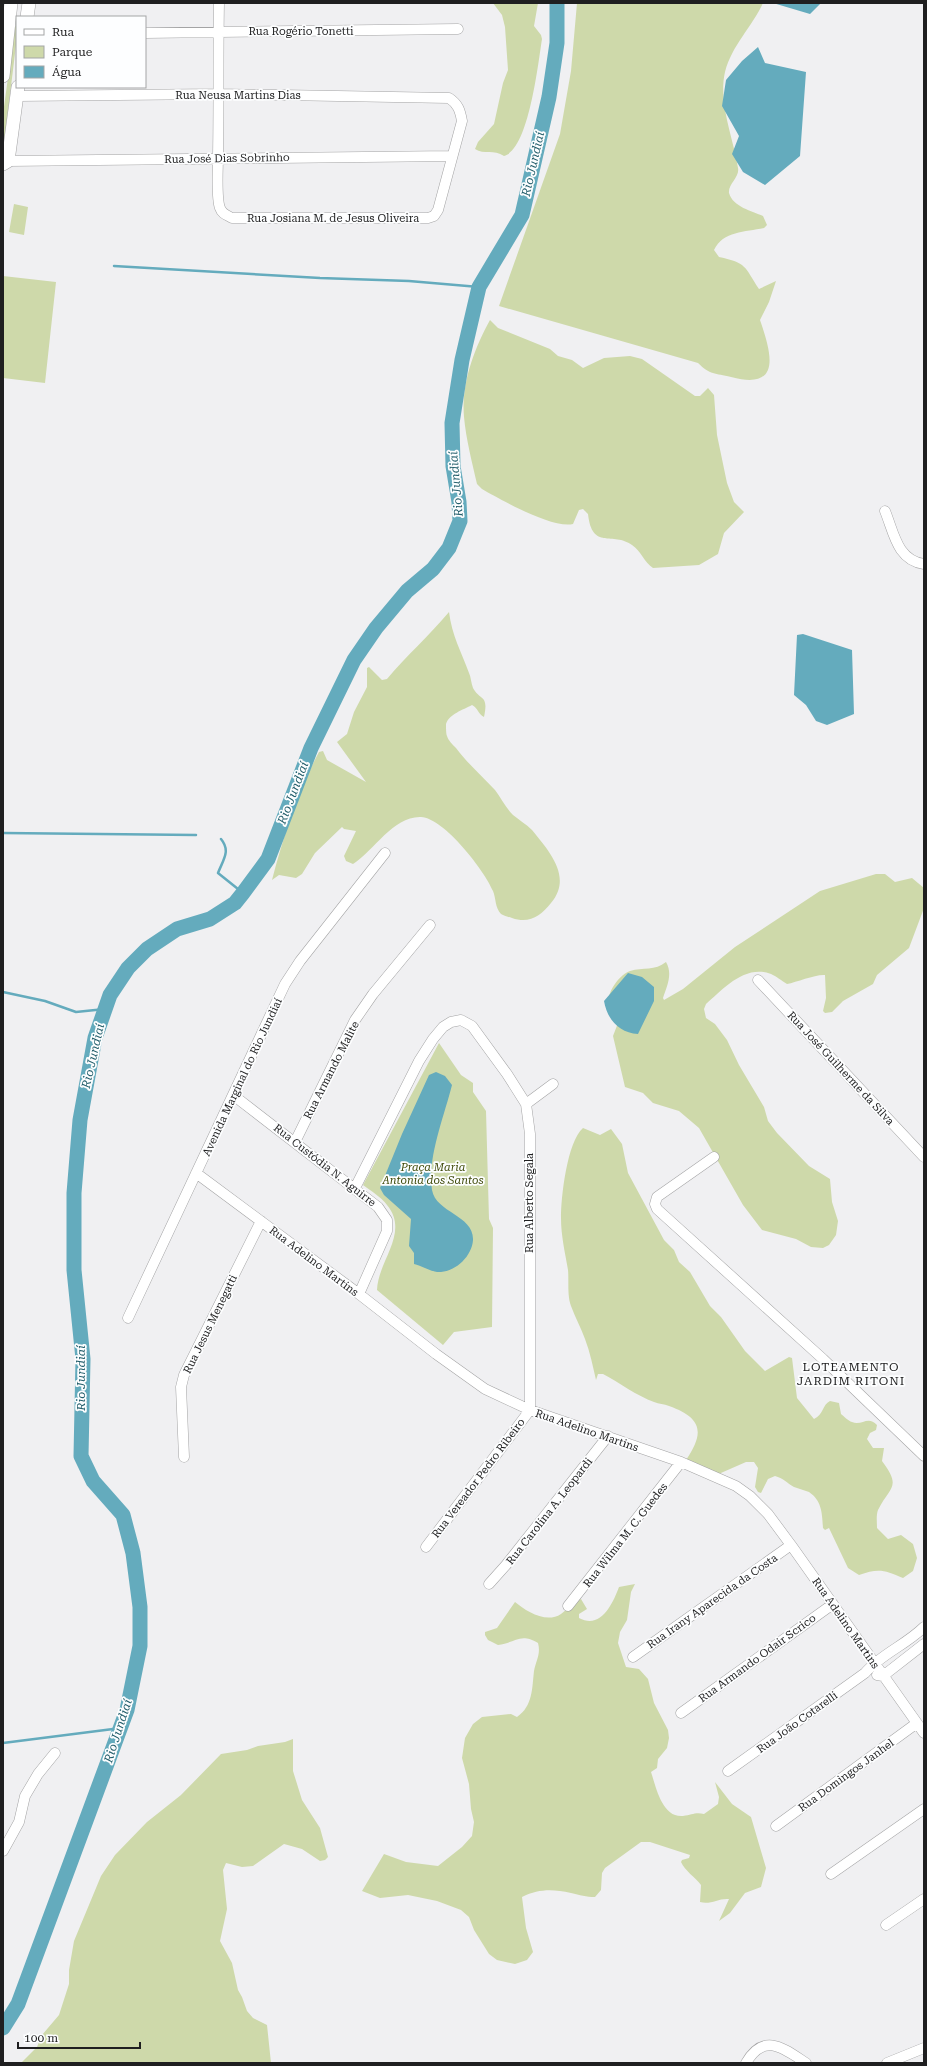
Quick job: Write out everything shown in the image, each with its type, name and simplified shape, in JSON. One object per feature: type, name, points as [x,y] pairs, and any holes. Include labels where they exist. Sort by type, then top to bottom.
[{"type":"main road","points":[[3,76],[11,3]]},
{"type":"main road","points":[[27,16],[29,3]]},
{"type":"main road","points":[[6,162],[18,91]]},
{"type":"street","points":[[218,3],[218,158]]},
{"type":"street","name":"Rua Rogério Tonetti","points":[[146,33],[458,29]]},
{"type":"street","name":"Rua Neusa Martins Dias","points":[[18,91],[449,98],[457,103],[461,112],[462,121],[452,156]]},
{"type":"street","name":"Rua José Dias Sobrinho","points":[[6,162],[452,156]]},
{"type":"street","name":"Rua Josiana M. de Jesus Oliveira","points":[[218,158],[220,208],[224,214],[232,218],[428,218],[434,216],[438,210],[452,156]]},
{"type":"street","points":[[885,511],[902,552],[911,561],[924,564]]},
{"type":"street","name":"Avenida Marginal do Rio Jundiaí","points":[[128,1318],[289,978],[300,961],[385,853]]},
{"type":"street","name":"Rua Armando Malite","points":[[295,1142],[355,1020],[373,994],[430,925]]},
{"type":"street","name":"Rua José Guilherme da Silva","points":[[758,980],[924,1157]]},
{"type":"street","name":"Rua Alberto Segala","points":[[356,1188],[416,1067],[430,1044],[443,1027],[451,1022],[461,1020],[472,1026],[526,1104],[530,1134],[530,1410]]},
{"type":"street","points":[[526,1104],[553,1084]]},
{"type":"street","name":"Rua Custódia N. Aguirre","points":[[233,1095],[356,1188],[378,1207],[387,1220],[387,1231],[359,1294]]},
{"type":"street","points":[[714,1157],[657,1197],[655,1204],[657,1209],[823,1359],[924,1456]]},
{"type":"street","name":"Rua Adelino Martins","points":[[196,1174],[359,1294],[473,1382],[530,1410],[680,1462],[736,1486],[768,1514],[924,1733]]},
{"type":"street","name":"Rua Jesus Menegatti","points":[[184,1457],[181,1387],[184,1375],[261,1221]]},
{"type":"street","name":"Rua Vereador Pedro Ribeiro","points":[[426,1547],[530,1410]]},
{"type":"street","name":"Rua Carolina A. Leopardi","points":[[489,1584],[506,1565],[608,1436]]},
{"type":"street","name":"Rua Wilma M. C. Guedes","points":[[568,1606],[680,1462]]},
{"type":"street","name":"Rua Irany Aparecida da Costa","points":[[633,1657],[791,1545]]},
{"type":"street","name":"Rua Armando Odair Scrico","points":[[681,1713],[833,1604]]},
{"type":"street","name":"Rua João Cotarelli","points":[[728,1771],[865,1673],[874,1663],[903,1645],[924,1627]]},
{"type":"street","points":[[865,1673],[883,1676],[924,1644]]},
{"type":"street","name":"Rua Domingos Janhel","points":[[776,1826],[917,1723]]},
{"type":"street","points":[[3,1851],[19,1822],[25,1796],[38,1774],[55,1753]]},
{"type":"street","points":[[831,1874],[924,1809]]},
{"type":"street","points":[[886,1925],[924,1899]]},
{"type":"street","points":[[746,2063],[755,2050],[768,2045],[777,2046],[806,2063]]},
{"type":"street","points":[[887,2063],[924,2048]]},
{"type":"green space","points":[[493,3],[538,3],[534,26],[541,35],[542,39],[535,85],[526,122],[520,138],[513,150],[504,156],[497,153],[482,152],[475,149],[478,142],[494,124],[503,83],[508,70],[505,27],[502,15]]},
{"type":"green space","points":[[577,3],[763,3],[728,62],[723,84],[723,96],[738,168],[729,193],[734,202],[763,216],[767,225],[764,228],[735,233],[723,239],[714,250],[719,257],[735,261],[744,267],[759,289],[776,281],[769,302],[760,320],[767,344],[769,366],[766,374],[759,378],[748,380],[713,373],[706,370],[698,363],[499,306],[560,134],[571,71]]},
{"type":"green space","points":[[15,26],[16,45],[3,152],[3,114]]},
{"type":"green space","points":[[14,204],[28,207],[24,235],[9,232]]},
{"type":"green space","points":[[3,276],[56,282],[45,383],[3,378]]},
{"type":"green space","points":[[490,320],[498,328],[550,349],[558,356],[572,360],[583,368],[604,358],[630,356],[642,359],[695,396],[700,396],[708,388],[714,395],[717,435],[727,483],[734,502],[744,512],[724,533],[718,554],[699,565],[653,568],[632,545],[618,539],[604,538],[594,532],[590,525],[588,514],[583,509],[579,510],[573,524],[553,522],[540,518],[514,506],[482,489],[477,484],[465,425],[465,392],[474,355]]},
{"type":"green space","points":[[449,612],[450,621],[470,675],[473,688],[485,701],[485,710],[484,717],[472,705],[453,715],[446,724],[448,739],[495,790],[510,812],[532,830],[551,855],[559,874],[560,884],[551,903],[543,912],[534,918],[518,920],[501,914],[489,882],[473,859],[441,826],[421,817],[411,818],[393,828],[353,864],[346,861],[344,856],[356,831],[344,829],[342,827],[315,853],[302,874],[296,878],[279,875],[272,880],[292,814],[304,783],[319,752],[323,751],[327,760],[366,782],[337,742],[347,734],[354,712],[367,687],[367,668],[369,667],[382,680],[387,679]]},
{"type":"green space","points":[[876,874],[885,874],[895,882],[912,878],[924,888],[924,908],[909,948],[877,975],[873,984],[843,1001],[832,1012],[825,1013],[823,1011],[826,998],[825,975],[787,984],[771,974],[752,972],[743,975],[727,985],[706,1004],[704,1009],[706,1018],[715,1024],[727,1040],[739,1065],[764,1107],[768,1121],[777,1133],[809,1166],[830,1179],[832,1202],[838,1221],[836,1235],[829,1245],[823,1248],[811,1247],[796,1239],[762,1230],[743,1205],[699,1128],[679,1111],[653,1103],[643,1093],[625,1087],[613,1036],[618,1023],[609,1007],[609,996],[617,981],[626,973],[635,970],[658,967],[666,962],[669,976],[663,998],[664,1000],[683,989],[735,947],[820,891]]},
{"type":"green space","name":"Praça Maria Antonia dos Santos","points":[[439,1043],[461,1075],[473,1083],[473,1092],[486,1111],[489,1219],[493,1228],[492,1327],[454,1332],[443,1345],[377,1290],[382,1268],[391,1247],[395,1226],[393,1215],[385,1202],[363,1185]]},
{"type":"green space","points":[[583,1128],[600,1135],[611,1129],[622,1144],[628,1173],[664,1240],[674,1250],[679,1262],[690,1272],[710,1306],[721,1317],[745,1351],[765,1371],[789,1357],[792,1358],[797,1398],[814,1419],[820,1415],[827,1403],[830,1401],[839,1403],[841,1414],[848,1420],[856,1423],[871,1421],[877,1425],[876,1430],[870,1433],[867,1439],[873,1448],[884,1448],[882,1461],[892,1477],[893,1482],[890,1491],[878,1510],[877,1528],[888,1539],[901,1535],[913,1544],[917,1558],[913,1571],[903,1578],[881,1571],[871,1571],[859,1575],[848,1568],[829,1528],[825,1530],[823,1528],[822,1512],[819,1503],[817,1499],[809,1492],[794,1487],[783,1479],[775,1476],[768,1479],[761,1493],[758,1492],[755,1487],[758,1468],[754,1462],[746,1462],[714,1476],[686,1460],[692,1450],[698,1434],[694,1421],[688,1416],[669,1406],[656,1403],[641,1396],[603,1374],[598,1374],[596,1380],[587,1344],[570,1302],[568,1270],[561,1225],[562,1197],[566,1170],[577,1135]]},
{"type":"green space","points":[[635,1584],[631,1592],[627,1620],[620,1632],[618,1643],[626,1667],[639,1669],[648,1679],[654,1703],[668,1730],[669,1738],[667,1748],[658,1759],[657,1768],[651,1772],[658,1793],[665,1807],[676,1815],[683,1816],[696,1813],[704,1814],[718,1804],[719,1797],[715,1782],[732,1804],[751,1817],[766,1868],[761,1887],[745,1893],[730,1913],[719,1921],[729,1899],[721,1899],[708,1903],[700,1902],[701,1885],[681,1862],[682,1860],[689,1858],[690,1855],[650,1842],[641,1842],[605,1868],[602,1873],[601,1890],[595,1897],[552,1890],[534,1892],[522,1897],[526,1928],[533,1952],[527,1960],[515,1964],[497,1960],[489,1954],[474,1930],[469,1917],[461,1910],[437,1901],[408,1895],[380,1898],[362,1891],[384,1854],[406,1862],[438,1866],[462,1847],[472,1836],[474,1822],[471,1809],[469,1784],[462,1758],[465,1738],[473,1724],[482,1717],[511,1714],[517,1717],[522,1713],[531,1696],[534,1671],[539,1650],[538,1643],[527,1638],[498,1645],[488,1640],[485,1632],[497,1628],[515,1602],[536,1615],[549,1618],[561,1614],[581,1599],[587,1609],[579,1614],[579,1618],[587,1621],[594,1620],[600,1618],[610,1607],[619,1587]]},
{"type":"green space","points":[[293,1739],[293,1771],[302,1800],[320,1828],[328,1857],[325,1860],[320,1861],[302,1849],[284,1844],[253,1866],[242,1867],[226,1863],[223,1870],[227,1909],[220,1941],[232,1963],[238,1990],[247,2011],[253,2018],[267,2025],[271,2063],[21,2063],[37,2047],[42,2035],[59,2015],[69,1984],[69,1970],[74,1941],[101,1876],[115,1855],[147,1822],[181,1795],[221,1754],[247,1750],[258,1746],[285,1742]]},
{"type":"water","points":[[773,3],[821,3],[810,14]]},
{"type":"water","points":[[758,47],[765,63],[806,72],[800,156],[765,185],[743,172],[732,154],[739,136],[722,106],[726,80],[742,61]]},
{"type":"water","points":[[803,634],[852,650],[854,714],[827,725],[816,721],[806,705],[794,695],[797,635]]},
{"type":"water","points":[[628,973],[642,977],[654,987],[654,1001],[638,1034],[625,1031],[615,1024],[608,1014],[604,1001]]},
{"type":"water","points":[[436,1072],[445,1076],[452,1085],[434,1151],[431,1178],[432,1190],[435,1198],[440,1204],[468,1225],[472,1232],[473,1240],[470,1252],[462,1262],[452,1269],[441,1272],[414,1264],[414,1253],[409,1246],[411,1219],[384,1195],[380,1188],[402,1134],[429,1075]]},
{"type":"waterway","name":"Rio Jundiaí","points":[[3,2028],[18,2004],[127,1710],[140,1646],[140,1607],[133,1553],[123,1515],[93,1481],[81,1456],[83,1359],[74,1270],[74,1193],[80,1120],[95,1038],[110,995],[128,968],[147,949],[177,929],[210,919],[235,903],[268,859],[311,748],[354,660],[376,628],[407,591],[433,569],[449,548],[460,521],[459,502],[453,466],[452,423],[462,360],[479,287],[522,215],[549,97],[557,43],[557,3]]},
{"type":"waterway","points":[[114,266],[320,278],[409,281],[479,287]]},
{"type":"waterway","points":[[3,833],[196,835]]},
{"type":"waterway","points":[[221,839],[224,843],[226,852],[218,873],[243,893]]},
{"type":"waterway","points":[[3,992],[45,1001],[76,1012],[105,1009]]},
{"type":"waterway","points":[[3,1743],[121,1728]]},
{"type":"district","name":"LOTEAMENTO JARDIM RITONI","points":[[851,1374]]}]
